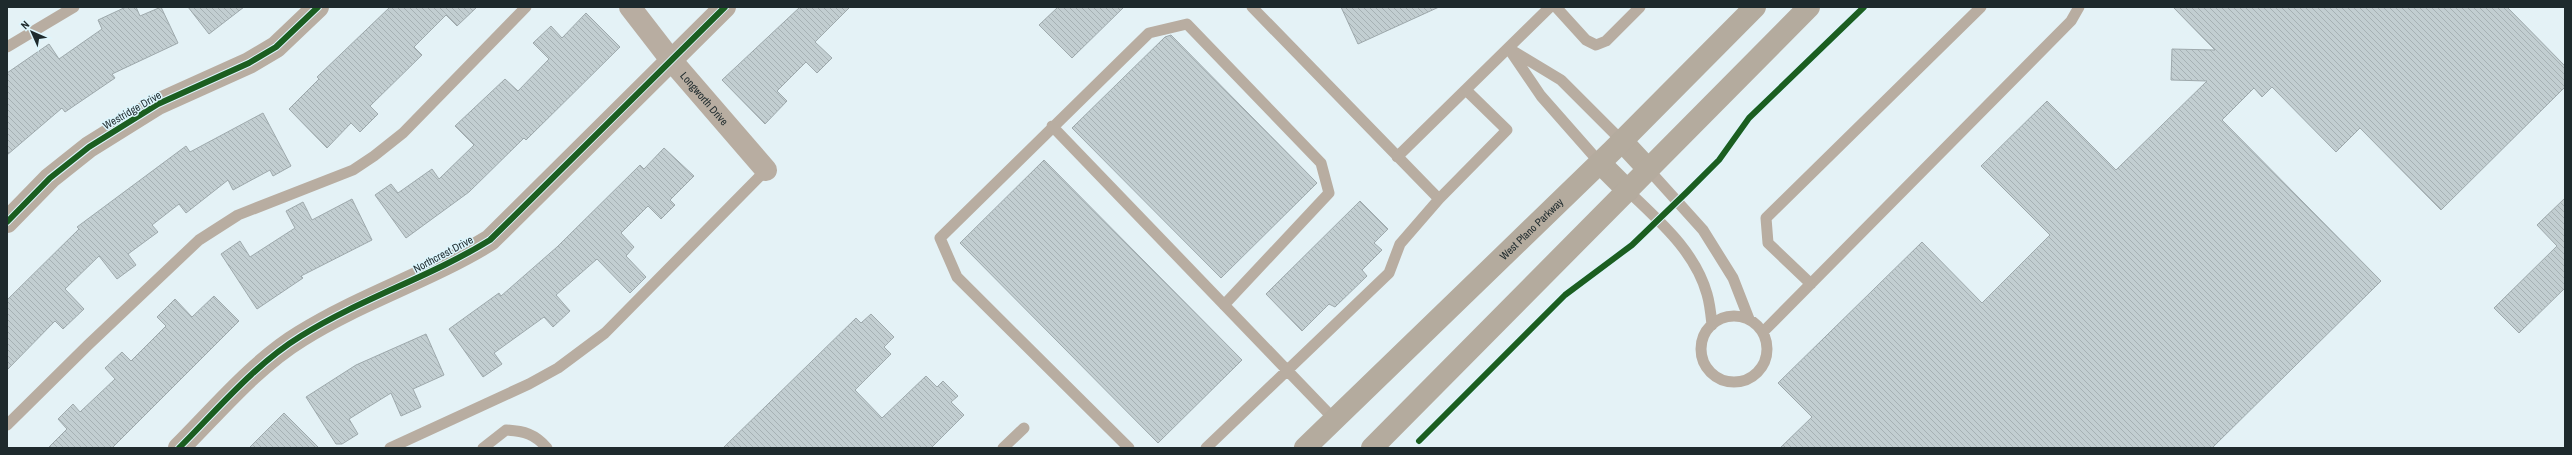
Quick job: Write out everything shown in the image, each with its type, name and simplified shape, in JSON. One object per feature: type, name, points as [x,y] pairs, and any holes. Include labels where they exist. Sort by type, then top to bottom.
[{"type":"main road","name":"West Plano Parkway","points":[[1305,448],[1600,163],[1755,7]]},
{"type":"main road","points":[[1372,448],[1809,7]]},
{"type":"main road","points":[[1622,141],[1648,169]]},
{"type":"main road","points":[[1600,163],[1628,191]]},
{"type":"street","name":"Westridge Drive","points":[[7,222],[50,178],[89,147],[158,104],[249,63],[276,47],[318,7]]},
{"type":"street","name":"Longworth Drive","points":[[630,7],[671,60],[766,170]]},
{"type":"street","name":"Northcrest Drive","points":[[179,448],[264,365],[299,337],[324,322],[459,259],[490,240],[725,7]]},
{"type":"lane","points":[[7,47],[74,7]]},
{"type":"lane","points":[[7,425],[88,345],[199,240],[238,215],[353,170],[374,156],[403,133],[526,7]]},
{"type":"lane","points":[[1252,7],[1439,199]]},
{"type":"lane","points":[[1397,157],[1550,7]]},
{"type":"lane","points":[[1556,7],[1586,40],[1596,45],[1606,41],[1640,7]]},
{"type":"lane","points":[[1811,284],[1768,243],[1766,218],[1981,7]]},
{"type":"lane","points":[[1763,332],[2071,21],[2080,7]]},
{"type":"lane","points":[[1129,448],[957,277],[940,238],[1149,32],[1186,24],[1321,163],[1329,193],[1224,305]]},
{"type":"lane","points":[[1508,48],[1561,80],[1622,141]]},
{"type":"lane","points":[[1508,48],[1541,96],[1600,163]]},
{"type":"lane","points":[[1206,448],[1389,273],[1400,244],[1439,199],[1508,130],[1466,90]]},
{"type":"lane","points":[[1052,126],[1334,420]]},
{"type":"lane","points":[[1648,169],[1703,230],[1733,278],[1749,319],[1763,332],[1768,350],[1763,366],[1758,373],[1744,381],[1724,381],[1708,370],[1702,356],[1702,342],[1712,325],[1730,316],[1749,319]]},
{"type":"lane","points":[[390,448],[529,384],[558,368],[605,332],[766,170]]},
{"type":"lane","points":[[1628,191],[1678,241],[1692,261],[1708,295],[1712,325]]},
{"type":"lane","points":[[1003,448],[1024,428]]},
{"type":"lane","points":[[483,448],[506,430],[524,431],[540,440],[547,448]]},
{"type":"building","points":[[126,7],[136,7],[140,16],[161,7],[178,43],[112,74],[115,78],[65,112],[62,108],[7,155],[7,73],[49,44],[59,59],[102,29],[98,20]]},
{"type":"building","points":[[188,7],[244,7],[209,34]]},
{"type":"building","points":[[390,7],[477,7],[457,26],[446,15],[414,47],[422,55],[370,106],[378,114],[360,132],[351,123],[327,148],[289,109],[319,79],[317,77]]},
{"type":"building","points":[[800,7],[850,7],[815,42],[832,58],[817,73],[806,62],[777,91],[787,101],[765,124],[722,80]]},
{"type":"building","points":[[1058,7],[1124,7],[1072,58],[1039,25]]},
{"type":"building","points":[[1341,7],[1439,7],[1358,44]]},
{"type":"building","points":[[2173,7],[2507,7],[2565,66],[2565,87],[2441,210],[2360,128],[2336,152],[2272,87],[2262,97],[2254,88],[2222,120],[2381,281],[2212,448],[1780,448],[1812,417],[1778,383],[1922,242],[1982,303],[2050,235],[1981,166],[2047,101],[2116,170],[2207,81],[2171,80],[2172,49],[2215,50]]},
{"type":"building","points":[[586,13],[620,47],[526,140],[524,138],[469,192],[406,238],[375,195],[391,184],[398,193],[432,169],[439,179],[474,145],[455,126],[505,79],[518,91],[549,59],[533,43],[551,26],[562,38]]},
{"type":"building","points":[[1171,35],[1317,183],[1221,278],[1072,128],[1165,37]]},
{"type":"building","points":[[263,113],[291,166],[273,176],[270,170],[233,190],[228,180],[186,213],[179,204],[152,225],[158,232],[128,254],[136,265],[117,279],[99,256],[65,289],[84,309],[63,329],[55,321],[7,370],[7,300],[79,229],[77,227],[186,146],[190,152]]},
{"type":"building","points":[[664,148],[694,176],[670,200],[675,205],[661,219],[648,206],[621,233],[634,247],[626,256],[646,277],[630,293],[597,259],[556,295],[570,311],[553,327],[544,317],[494,353],[502,364],[483,377],[449,329],[499,293],[501,296],[557,247],[640,165],[644,169]]},
{"type":"building","points":[[1044,160],[1242,360],[1158,443],[960,243]]},
{"type":"building","points":[[2565,198],[2565,288],[2519,333],[2494,308],[2557,246],[2537,225]]},
{"type":"building","points":[[352,199],[372,240],[301,276],[303,278],[257,309],[221,254],[240,241],[250,257],[295,228],[286,211],[303,202],[312,220]]},
{"type":"building","points":[[1360,201],[1388,229],[1374,243],[1382,250],[1362,270],[1367,276],[1335,307],[1329,304],[1302,331],[1266,294]]},
{"type":"building","points":[[214,296],[239,321],[112,448],[48,448],[67,429],[58,419],[73,404],[80,412],[115,379],[105,368],[122,352],[131,361],[166,326],[157,317],[175,299],[192,317]]},
{"type":"building","points":[[871,314],[894,337],[884,347],[891,354],[855,390],[882,418],[926,376],[937,387],[943,381],[958,396],[951,402],[964,415],[931,448],[723,448],[856,318],[861,323]]},
{"type":"building","points":[[426,334],[444,375],[413,389],[421,407],[401,416],[391,393],[349,419],[358,434],[342,444],[336,444],[306,397],[356,365]]},
{"type":"building","points":[[284,413],[319,448],[249,448]]},
{"type":"cycle path","points":[[7,222],[50,178],[89,147],[158,104],[249,63],[276,47],[318,7]]},
{"type":"cycle path","points":[[179,448],[237,388],[284,347],[324,322],[444,265],[490,240],[725,7]]},
{"type":"cycle path","points":[[1419,441],[1565,295],[1632,245],[1687,192],[1719,160],[1749,118],[1864,7]]}]
